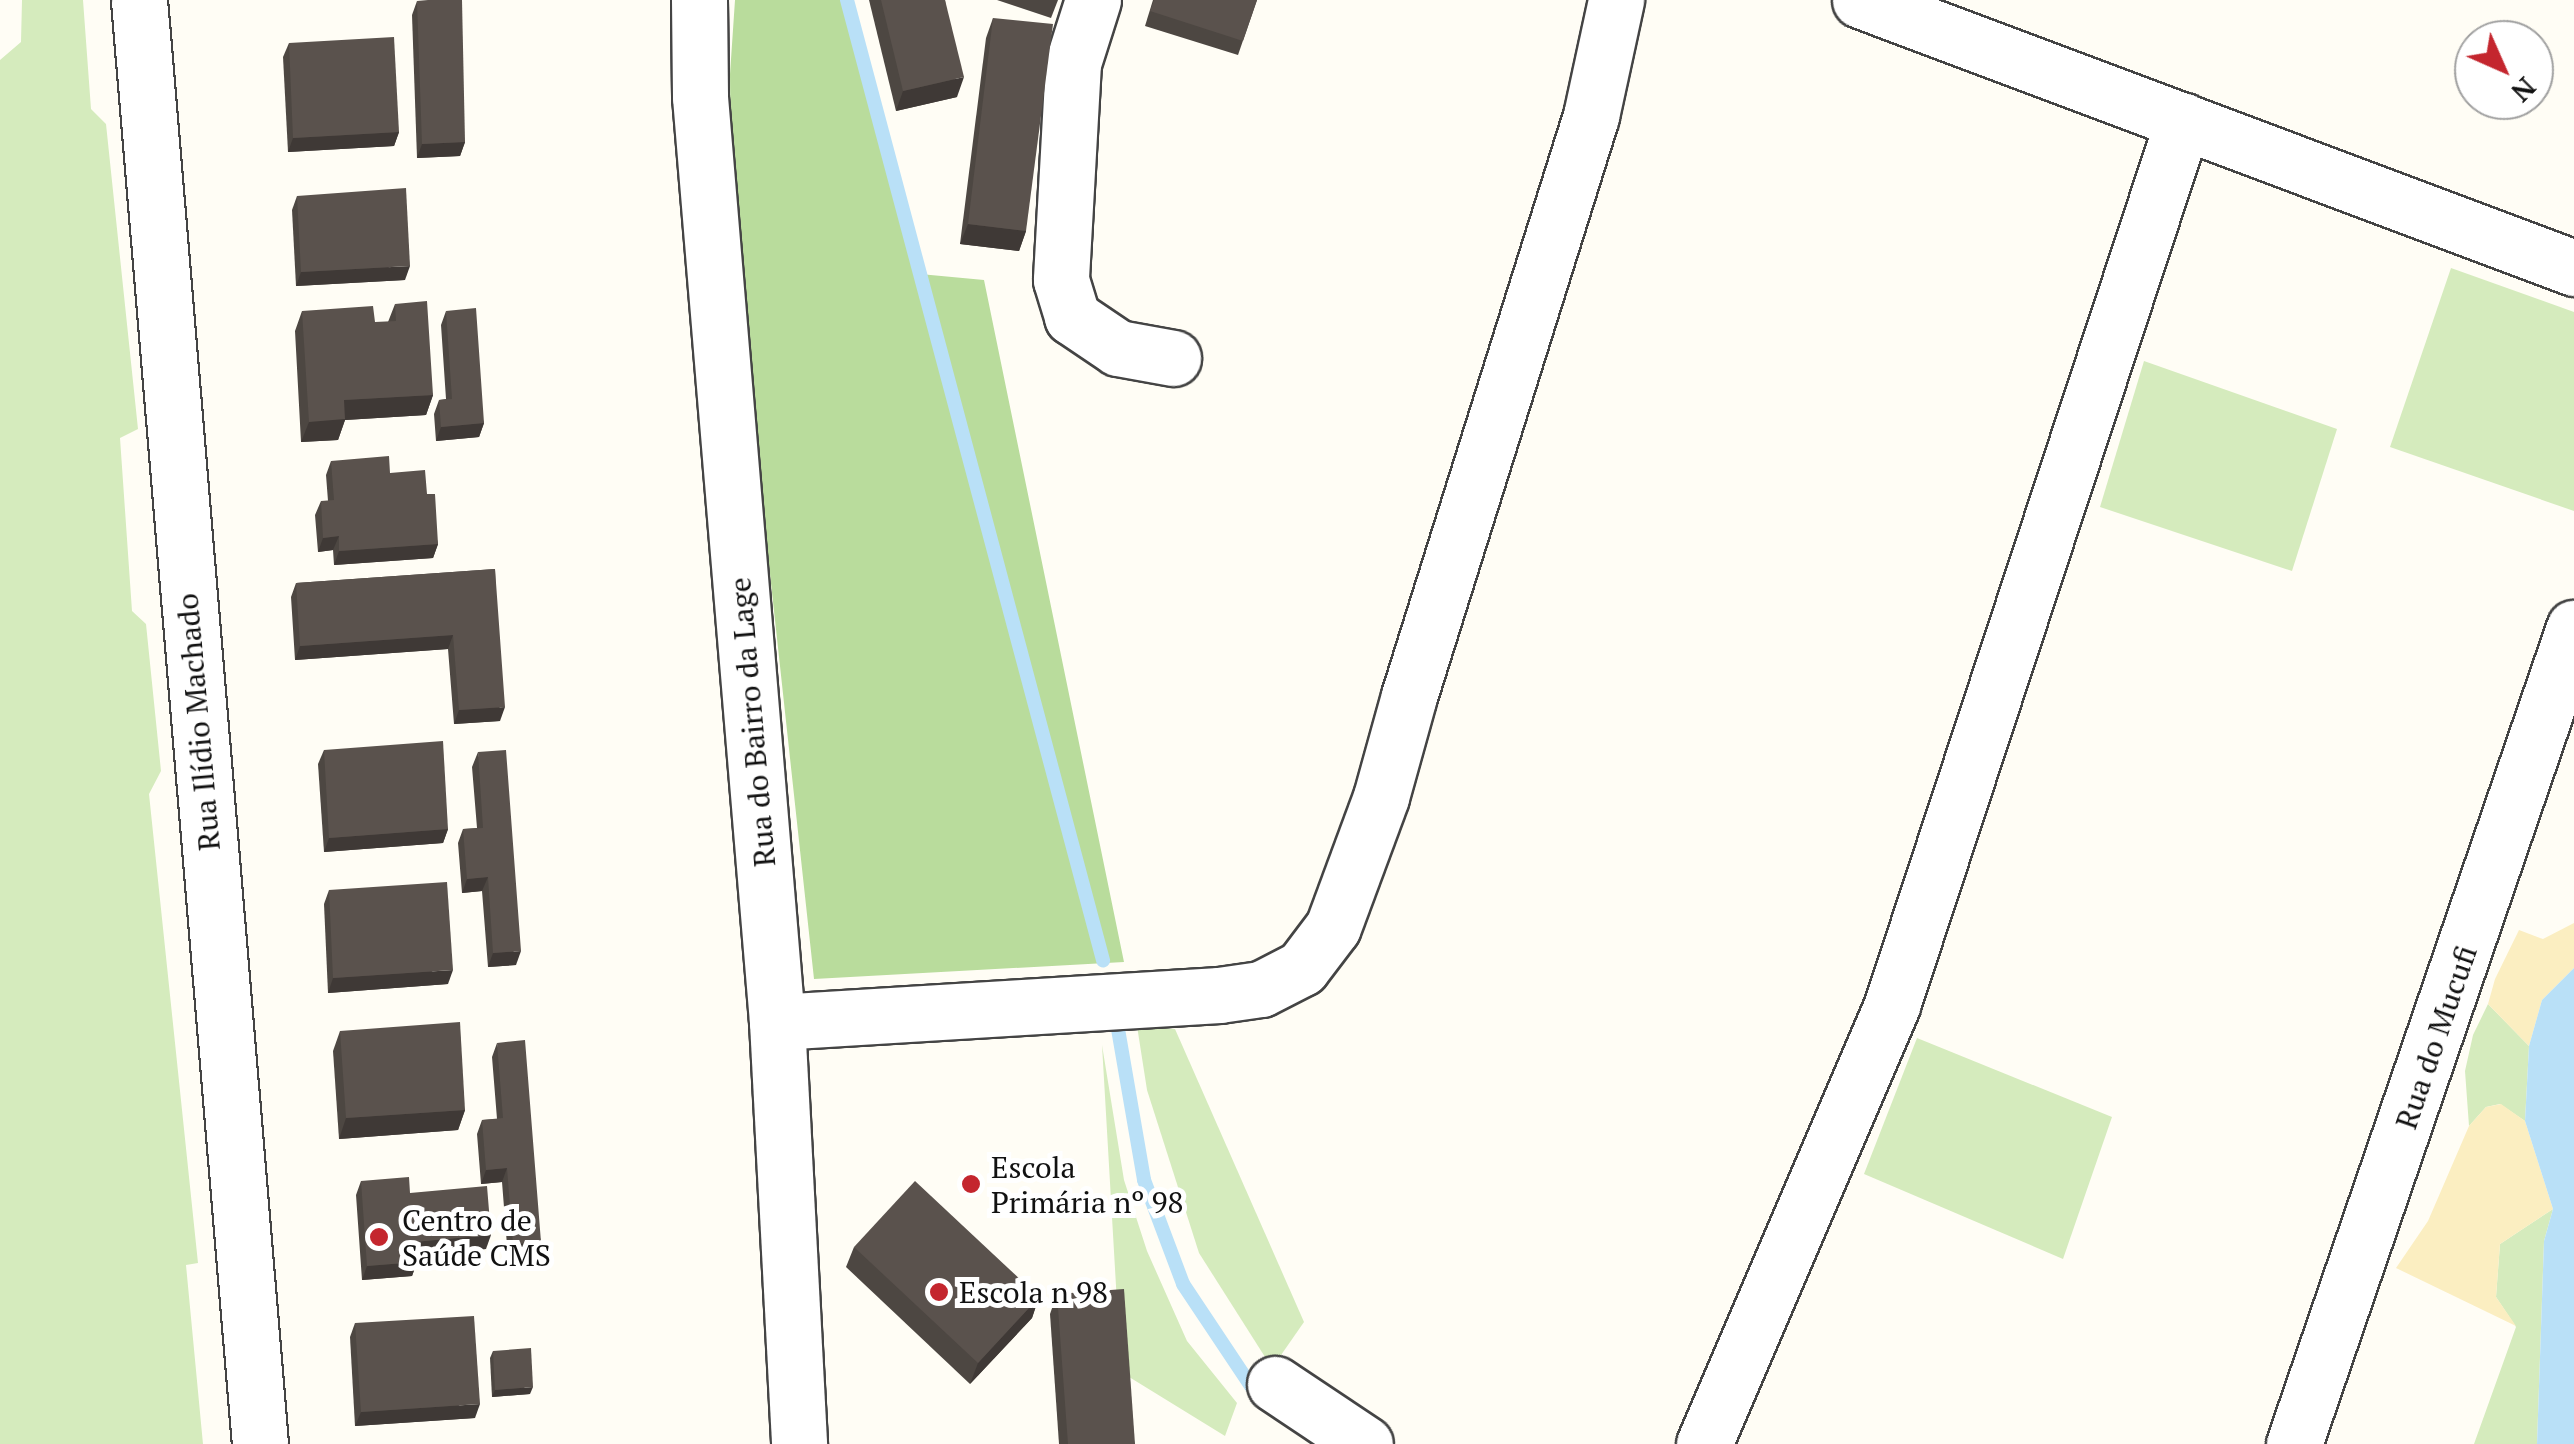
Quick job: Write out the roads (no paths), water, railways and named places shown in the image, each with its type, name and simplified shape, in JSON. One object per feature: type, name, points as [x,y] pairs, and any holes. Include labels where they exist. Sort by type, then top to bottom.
[{"type":"street","name":"Rua Ilídio Machado","points":[[140,0],[159,280],[260,1444]]},
{"type":"street","name":"Rua do Bairro da Lage","points":[[699,0],[700,97],[777,1022],[799,1444]]},
{"type":"street","points":[[1093,0],[1073,63],[1061,280],[1072,317],[1118,348],[1173,358]]},
{"type":"street","points":[[777,1022],[1218,995],[1261,989],[1302,968],[1334,927],[1381,797],[1408,696],[1592,116],[1616,0]]},
{"type":"street","points":[[1860,0],[2574,268]]},
{"type":"street","points":[[1704,1444],[1892,1005],[2183,121]]},
{"type":"street","name":"Rua do Mucufi","points":[[2294,1444],[2574,628]]},
{"type":"street","points":[[1275,1384],[1366,1444]]},
{"type":"water","points":[[2574,968],[2574,1444],[2537,1444],[2544,1241],[2553,1209],[2525,1121],[2529,1046],[2542,1000]]},
{"type":"waterway","points":[[847,0],[1103,960]]},
{"type":"waterway","points":[[1118,1029],[1144,1180],[1183,1284],[1251,1386]]},
{"type":"place","name":"Escola Primária nº 98","points":[[971,1184]]},
{"type":"place","name":"Centro de Saúde CMS","points":[[379,1237]]},
{"type":"place","name":"Escola n 98","points":[[939,1292]]}]
